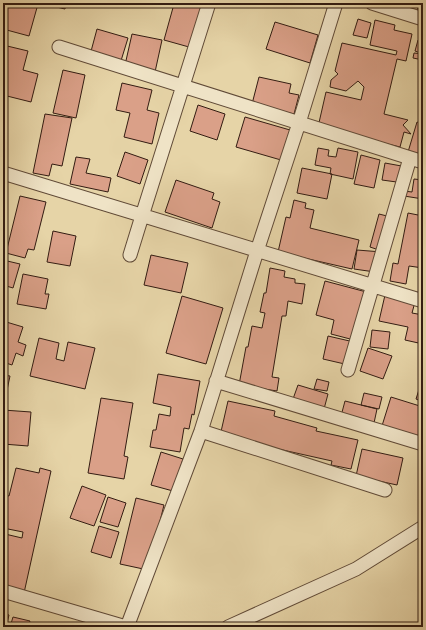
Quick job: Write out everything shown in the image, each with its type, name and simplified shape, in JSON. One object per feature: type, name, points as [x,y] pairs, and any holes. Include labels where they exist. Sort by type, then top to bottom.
[{"type":"street","points":[[130,255],[209,3]]},
{"type":"street","points":[[3,591],[127,627],[201,431],[336,3]]},
{"type":"street","points":[[372,3],[423,19]]},
{"type":"street","points":[[58,47],[423,162]]},
{"type":"street","points":[[348,370],[410,158]]},
{"type":"street","points":[[3,173],[423,301]]},
{"type":"street","points":[[216,381],[423,444]]},
{"type":"street","points":[[201,431],[385,490]]},
{"type":"street","points":[[228,627],[356,569],[417,534],[423,527]]},
{"type":"building","points":[[8,3],[38,4],[29,36],[3,29],[3,20]]},
{"type":"building","points":[[40,3],[66,3],[65,9]]},
{"type":"building","points":[[176,3],[203,3],[189,47],[164,40],[174,4],[176,5]]},
{"type":"building","points":[[394,3],[407,3],[406,7]]},
{"type":"building","points":[[419,3],[423,3],[423,14],[417,13]]},
{"type":"building","points":[[358,19],[371,23],[367,38],[353,35]]},
{"type":"building","points":[[375,20],[395,25],[394,30],[412,34],[406,61],[397,59],[384,114],[408,120],[403,125],[411,134],[404,132],[400,147],[318,127],[326,92],[361,100],[364,87],[358,81],[346,91],[330,87],[331,80],[338,74],[335,71],[342,43],[396,55],[397,51],[370,45]]},
{"type":"building","points":[[275,22],[318,35],[310,63],[266,49]]},
{"type":"building","points":[[97,29],[128,38],[120,64],[90,55]]},
{"type":"building","points":[[132,34],[162,40],[155,72],[125,65]]},
{"type":"building","points":[[418,40],[423,41],[423,54],[415,51]]},
{"type":"building","points":[[3,45],[28,51],[23,70],[38,74],[31,102],[3,95],[3,81],[5,73],[3,73]]},
{"type":"building","points":[[414,53],[423,54],[423,60],[413,58]]},
{"type":"building","points":[[63,70],[85,75],[76,118],[53,113]]},
{"type":"building","points":[[259,77],[291,84],[289,93],[299,95],[294,114],[252,104]]},
{"type":"building","points":[[122,83],[152,90],[147,110],[159,113],[152,144],[124,137],[130,113],[116,110]]},
{"type":"building","points":[[198,105],[225,114],[217,140],[190,131]]},
{"type":"building","points":[[45,114],[72,118],[62,166],[52,164],[49,176],[33,173]]},
{"type":"building","points":[[245,117],[290,130],[281,160],[236,147]]},
{"type":"building","points":[[417,122],[423,124],[423,157],[408,152]]},
{"type":"building","points":[[318,148],[329,150],[328,156],[336,157],[338,148],[358,152],[353,179],[330,174],[331,168],[315,165]]},
{"type":"building","points":[[125,152],[148,160],[140,184],[117,176]]},
{"type":"building","points":[[361,155],[380,160],[374,188],[354,184]]},
{"type":"building","points":[[76,157],[90,159],[86,173],[111,178],[108,192],[70,184]]},
{"type":"building","points":[[385,163],[407,167],[404,183],[382,180]]},
{"type":"building","points":[[302,168],[332,174],[327,199],[297,193]]},
{"type":"building","points":[[414,179],[423,180],[423,199],[404,196],[404,191],[412,192]]},
{"type":"building","points":[[176,180],[214,193],[212,199],[220,202],[212,228],[165,212]]},
{"type":"building","points":[[20,196],[46,202],[34,250],[28,249],[25,258],[6,253]]},
{"type":"building","points":[[294,200],[306,203],[305,208],[314,210],[310,228],[359,240],[352,269],[278,252],[286,217],[290,218]]},
{"type":"building","points":[[408,213],[423,216],[423,268],[409,266],[406,284],[390,281],[393,263],[398,264]]},
{"type":"building","points":[[379,214],[395,218],[385,252],[370,247]]},
{"type":"building","points":[[53,231],[76,236],[70,266],[47,262]]},
{"type":"building","points":[[357,250],[382,252],[375,272],[354,269]]},
{"type":"building","points":[[151,255],[188,263],[181,293],[144,285]]},
{"type":"building","points":[[3,260],[20,264],[13,288],[3,285]]},
{"type":"building","points":[[270,268],[285,271],[284,277],[295,279],[295,283],[305,284],[302,304],[288,301],[286,316],[282,316],[272,377],[279,378],[277,391],[239,385],[246,347],[248,347],[252,326],[262,328],[265,313],[260,312],[264,293],[266,293]]},
{"type":"building","points":[[23,274],[48,279],[45,294],[49,294],[46,309],[17,304]]},
{"type":"building","points":[[423,274],[423,294],[419,293]]},
{"type":"building","points":[[325,281],[374,294],[354,340],[331,334],[334,320],[316,315]]},
{"type":"building","points":[[385,295],[415,302],[412,313],[423,315],[423,344],[405,340],[408,327],[379,321]]},
{"type":"building","points":[[182,296],[223,308],[206,364],[166,353]]},
{"type":"building","points":[[3,321],[23,327],[18,342],[26,345],[23,356],[16,353],[12,365],[3,362]]},
{"type":"building","points":[[372,330],[390,332],[388,349],[370,347]]},
{"type":"building","points":[[328,336],[354,342],[349,365],[323,359]]},
{"type":"building","points":[[39,338],[59,343],[56,359],[64,361],[68,342],[95,348],[85,389],[30,376]]},
{"type":"building","points":[[368,348],[392,356],[383,379],[360,371]]},
{"type":"building","points":[[158,374],[200,381],[194,415],[192,414],[189,429],[184,428],[180,452],[150,447],[153,430],[156,430],[159,414],[170,416],[171,407],[153,403]]},
{"type":"building","points":[[3,375],[10,376],[6,395],[3,394]]},
{"type":"building","points":[[317,379],[329,382],[327,391],[314,389]]},
{"type":"building","points":[[423,380],[423,402],[416,399]]},
{"type":"building","points":[[298,385],[328,394],[324,409],[293,399]]},
{"type":"building","points":[[364,393],[382,397],[379,409],[361,405]]},
{"type":"building","points":[[391,397],[423,407],[423,442],[381,429]]},
{"type":"building","points":[[101,398],[133,403],[124,456],[128,457],[124,479],[88,473]]},
{"type":"building","points":[[228,401],[275,411],[274,416],[317,428],[316,431],[358,440],[351,469],[331,465],[332,461],[220,436]]},
{"type":"building","points":[[345,401],[377,409],[374,423],[341,416]]},
{"type":"building","points":[[3,410],[31,412],[28,446],[3,444]]},
{"type":"building","points":[[362,449],[403,458],[397,485],[356,476]]},
{"type":"building","points":[[161,452],[183,459],[173,491],[151,485]]},
{"type":"building","points":[[16,468],[39,473],[40,468],[51,471],[24,593],[3,588],[3,541],[5,534],[22,538],[23,532],[3,528],[3,503],[5,495],[9,496]]},
{"type":"building","points":[[82,486],[106,495],[94,526],[70,518]]},
{"type":"building","points":[[108,497],[126,503],[118,527],[100,522]]},
{"type":"building","points":[[136,498],[164,505],[148,570],[120,564]]},
{"type":"building","points":[[99,526],[119,532],[111,558],[91,552]]},
{"type":"building","points":[[3,613],[9,615],[6,627],[3,627]]},
{"type":"building","points":[[13,617],[30,621],[28,627],[10,627]]}]
